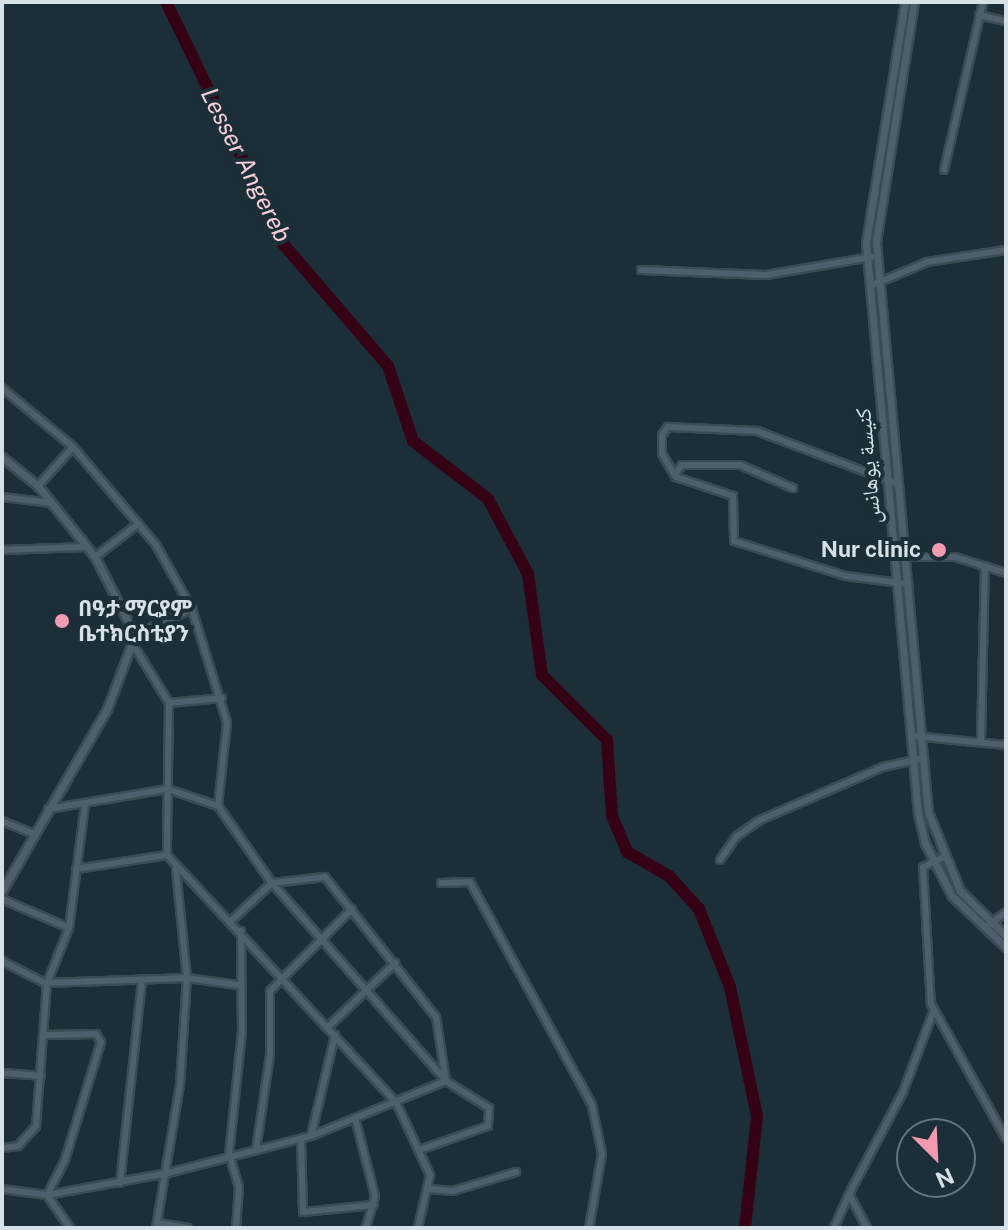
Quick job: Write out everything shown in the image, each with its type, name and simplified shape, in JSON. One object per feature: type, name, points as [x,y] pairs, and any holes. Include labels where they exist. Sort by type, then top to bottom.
[{"type":"street","name":"كنيسة يوهانس","points":[[905,2],[866,216],[918,813],[932,860],[952,896],[1006,947]]},
{"type":"street","points":[[914,2],[876,217],[879,281],[928,812],[942,858],[960,891],[987,927],[1006,936]]},
{"type":"street","points":[[944,170],[983,2]]},
{"type":"street","points":[[979,15],[1006,21]]},
{"type":"street","points":[[870,286],[927,262],[1006,250]]},
{"type":"street","points":[[641,270],[766,275],[877,256]]},
{"type":"street","points":[[2,388],[73,447],[138,524],[192,609],[222,698],[225,773],[218,806]]},
{"type":"street","points":[[898,484],[888,484],[773,442],[763,432],[668,427],[661,445],[675,474],[733,496],[734,541],[846,576],[908,584]]},
{"type":"street","points":[[38,486],[73,447]]},
{"type":"street","points":[[2,457],[38,486],[95,557],[135,635],[134,646],[107,709],[2,891]]},
{"type":"street","points":[[675,474],[682,465],[740,465],[793,488]]},
{"type":"street","points":[[2,497],[52,503]]},
{"type":"street","points":[[95,557],[138,524]]},
{"type":"street","points":[[2,550],[85,547]]},
{"type":"street","points":[[894,558],[955,557],[1006,573]]},
{"type":"street","points":[[981,740],[985,566]]},
{"type":"street","points":[[135,635],[192,609]]},
{"type":"street","points":[[134,646],[169,703],[167,855],[176,869],[232,920],[279,977],[396,1102],[422,1149],[430,1189],[418,1228]]},
{"type":"street","points":[[169,703],[222,698]]},
{"type":"street","points":[[913,736],[981,740],[1006,745]]},
{"type":"street","points":[[720,860],[745,828],[914,759],[924,758]]},
{"type":"street","points":[[48,809],[168,789],[218,806],[272,883],[446,1081],[482,1100],[492,1123],[422,1149]]},
{"type":"street","points":[[2,1148],[18,1146],[36,1126],[46,1035],[47,983],[69,928],[85,804]]},
{"type":"street","points":[[2,821],[35,834]]},
{"type":"street","points":[[76,869],[167,855]]},
{"type":"street","points":[[942,858],[932,860],[923,867],[934,1010],[1006,1139]]},
{"type":"street","points":[[176,869],[187,978],[168,1173],[157,1225],[188,1228]]},
{"type":"street","points":[[232,920],[272,883],[325,877],[395,963],[441,1026],[446,1081]]},
{"type":"street","points":[[441,883],[470,882],[592,1105],[602,1154],[589,1228]]},
{"type":"street","points":[[2,899],[69,928]]},
{"type":"street","points":[[256,1150],[270,1055],[270,991],[279,977],[352,909]]},
{"type":"street","points":[[987,927],[1006,912]]},
{"type":"street","points":[[236,1228],[239,1187],[229,1155],[241,1047],[238,985],[241,931]]},
{"type":"street","points":[[2,961],[47,983],[187,978],[238,985]]},
{"type":"street","points":[[328,1027],[395,963]]},
{"type":"street","points":[[120,1183],[142,979]]},
{"type":"street","points":[[834,1228],[903,1092],[934,1010]]},
{"type":"street","points":[[46,1035],[96,1034],[101,1042],[65,1160],[47,1195]]},
{"type":"street","points":[[311,1136],[335,1035]]},
{"type":"street","points":[[2,1073],[41,1076]]},
{"type":"street","points":[[2,1189],[47,1195],[168,1173],[311,1136],[446,1081]]},
{"type":"street","points":[[355,1118],[374,1205],[366,1228]]},
{"type":"street","points":[[301,1139],[303,1212],[374,1205]]},
{"type":"street","points":[[430,1189],[453,1191],[516,1172]]},
{"type":"street","points":[[849,1194],[867,1228]]},
{"type":"street","points":[[47,1195],[70,1228]]},
{"type":"waterway","name":"Lesser Angereb","points":[[166,2],[284,245],[388,366],[413,441],[488,499],[528,574],[542,675],[607,740],[612,816],[627,852],[669,876],[699,909],[730,987],[757,1116],[745,1228]]},
{"type":"place","name":"Nur clinic","points":[[939,550]]},
{"type":"place","name":"በዓታ ማርያም ቤተክርስቲያን","points":[[62,621]]}]
